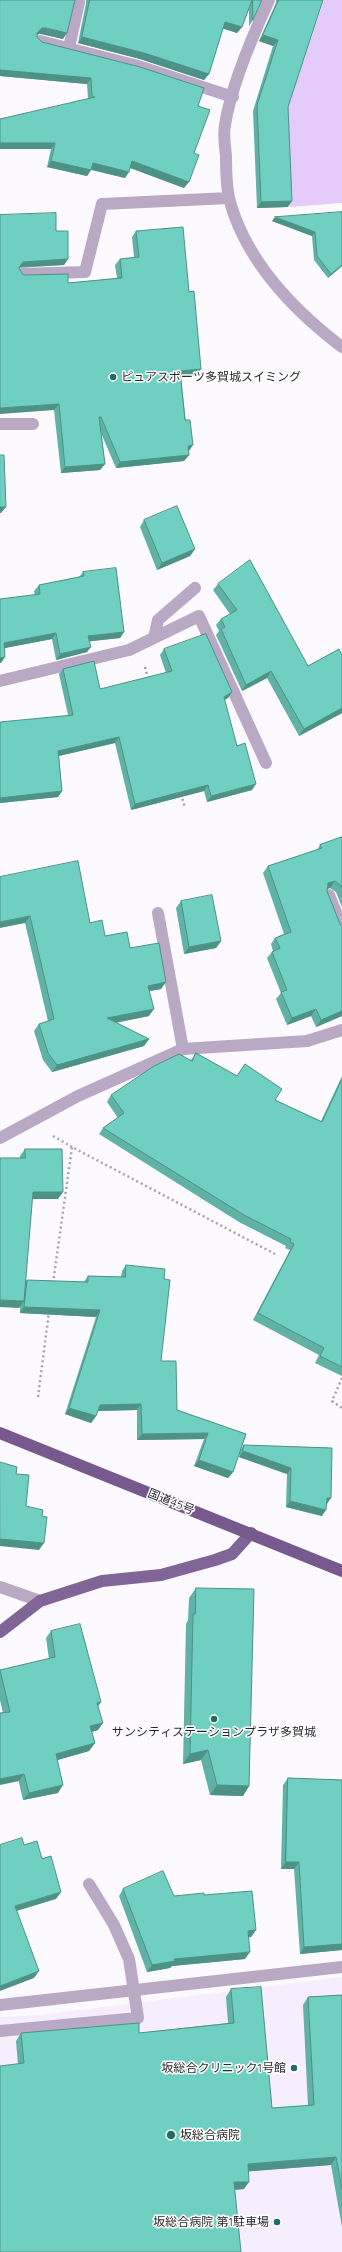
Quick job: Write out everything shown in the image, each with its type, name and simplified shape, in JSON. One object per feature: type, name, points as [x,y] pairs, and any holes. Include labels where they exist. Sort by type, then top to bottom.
[{"type":"highway","name":"国道45号","points":[[0,1433],[342,1571]]},
{"type":"main road","points":[[0,1632],[40,1601],[102,1581],[162,1575],[215,1560],[232,1554],[251,1533]]},
{"type":"street","points":[[269,0],[250,40],[225,126],[226,176],[229,198],[248,246],[263,268],[285,297],[314,326],[342,347]]},
{"type":"street","points":[[69,48],[79,2]]},
{"type":"street","points":[[40,41],[138,66],[233,97]]},
{"type":"street","points":[[22,274],[85,272],[102,204],[229,198]]},
{"type":"street","points":[[0,424],[33,424]]},
{"type":"street","points":[[154,638],[158,620],[195,588]]},
{"type":"street","points":[[0,681],[121,652],[199,616],[266,763]]},
{"type":"street","points":[[329,895],[342,927]]},
{"type":"street","points":[[158,913],[183,1049]]},
{"type":"street","points":[[0,1138],[78,1096],[183,1049],[307,1041],[342,1030]]},
{"type":"street","points":[[0,1587],[40,1601]]},
{"type":"street","points":[[0,2030],[138,2018],[135,1989],[128,1959],[114,1925],[89,1884]]},
{"type":"street","points":[[0,2005],[342,1967]]},
{"type":"path","points":[[138,645],[149,682]]},
{"type":"path","points":[[181,793],[185,808]]},
{"type":"path","points":[[53,1287],[72,1147],[276,1254]]},
{"type":"path","points":[[38,1397],[49,1311]]},
{"type":"path","points":[[342,1378],[332,1401],[342,1408]]},
{"type":"shaded area","points":[[324,0],[342,0],[342,203],[290,207],[286,114]]},
{"type":"shaded area","name":"坂総合病院","points":[[342,1977],[342,2252],[0,2252],[0,2017],[39,2015]]},
{"type":"building","points":[[0,0],[75,0],[67,33],[42,28],[37,33],[37,37],[42,42],[140,67],[204,88],[198,106],[210,110],[194,153],[199,155],[189,182],[132,161],[129,172],[93,163],[91,170],[51,161],[55,143],[0,143],[0,119],[95,97],[92,97],[91,78],[0,70]]},
{"type":"building","points":[[90,0],[252,0],[242,27],[225,22],[209,74],[144,53],[82,37]]},
{"type":"building","points":[[253,0],[262,0],[253,20]]},
{"type":"building","points":[[279,0],[323,0],[288,107],[292,201],[261,202],[257,105],[278,40],[263,35]]},
{"type":"building","points":[[342,212],[342,265],[331,274],[317,256],[315,232],[275,217]]},
{"type":"building","points":[[56,213],[56,231],[68,231],[68,259],[23,262],[19,268],[23,275],[68,274],[68,283],[122,278],[120,259],[139,257],[136,231],[183,227],[189,292],[194,291],[201,369],[180,371],[185,420],[190,420],[193,445],[188,446],[189,455],[120,462],[101,417],[99,417],[105,464],[65,467],[59,404],[0,408],[0,215]]},
{"type":"building","points":[[0,455],[4,455],[6,507],[0,507]]},
{"type":"building","points":[[177,506],[195,549],[162,563],[144,520]]},
{"type":"building","points":[[250,560],[308,666],[339,649],[342,655],[342,708],[304,729],[271,671],[246,685],[221,629],[225,627],[221,619],[237,610],[218,584]]},
{"type":"building","points":[[116,568],[124,632],[88,636],[91,647],[60,654],[56,633],[4,643],[5,657],[0,658],[0,599],[40,594],[39,585],[84,576],[83,572]]},
{"type":"building","points":[[206,634],[232,692],[224,697],[237,746],[245,743],[256,784],[211,796],[208,785],[135,804],[119,737],[58,751],[62,791],[0,798],[0,722],[73,715],[63,669],[94,661],[100,689],[172,671],[164,649]]},
{"type":"building","points":[[342,837],[342,889],[341,886],[335,881],[328,883],[327,891],[340,924],[342,925],[342,1011],[321,1020],[316,1009],[292,1018],[281,992],[287,990],[272,952],[280,948],[275,938],[291,932],[268,866],[322,848],[320,845]]},
{"type":"building","points":[[78,861],[90,923],[102,920],[105,936],[127,932],[130,948],[159,943],[166,982],[148,986],[154,1009],[107,1018],[149,1039],[57,1065],[48,1053],[39,1024],[54,1019],[30,916],[0,922],[0,877]]},
{"type":"building","points":[[212,895],[221,941],[189,947],[181,901]]},
{"type":"building","points":[[196,1053],[237,1076],[245,1064],[282,1089],[275,1100],[322,1122],[342,1079],[342,1367],[320,1356],[324,1348],[258,1313],[294,1244],[290,1242],[291,1239],[244,1215],[103,1128],[124,1113],[111,1095],[154,1066],[179,1054],[192,1061]]},
{"type":"building","points":[[25,1149],[62,1149],[63,1192],[33,1192],[24,1301],[0,1300],[0,1158],[25,1158]]},
{"type":"building","points":[[126,1265],[165,1269],[164,1279],[170,1280],[161,1361],[176,1361],[177,1410],[246,1434],[233,1472],[199,1460],[208,1433],[142,1434],[141,1404],[100,1405],[96,1416],[69,1408],[100,1310],[24,1307],[27,1280],[88,1282],[88,1276],[125,1277]]},
{"type":"building","points":[[244,1445],[332,1448],[331,1498],[327,1498],[326,1510],[290,1501],[291,1468],[243,1451]]},
{"type":"building","points":[[0,1462],[17,1467],[16,1474],[29,1475],[26,1506],[43,1510],[42,1516],[47,1517],[44,1543],[1,1539],[0,1541]]},
{"type":"building","name":"サンシティステーションプラザ多賀城","points":[[196,1588],[254,1589],[249,1786],[217,1785],[208,1750],[190,1754],[193,1614],[195,1614]]},
{"type":"building","points":[[80,1624],[101,1702],[97,1703],[103,1723],[90,1726],[95,1743],[56,1754],[63,1785],[29,1793],[24,1774],[0,1779],[0,1713],[10,1712],[0,1670],[55,1657],[51,1631]]},
{"type":"building","points":[[288,1778],[342,1780],[342,1944],[304,1947],[299,1862],[286,1862]]},
{"type":"building","points":[[22,1838],[24,1845],[37,1841],[42,1859],[51,1856],[61,1892],[15,1906],[39,1971],[0,1986],[0,1845]]},
{"type":"building","points":[[163,1871],[174,1896],[252,1891],[256,1930],[248,1931],[250,1952],[174,1959],[175,1961],[152,1965],[123,1889]]},
{"type":"building","name":"坂総合病院","points":[[261,1987],[272,2108],[314,2105],[308,1997],[342,1995],[342,2189],[336,2157],[248,2164],[249,2182],[234,2182],[241,2252],[0,2252],[0,2066],[24,2063],[21,2033],[139,2023],[139,2033],[234,2023],[231,1989]]},
{"type":"place","name":"ピュアスポーツ多賀城スイミング","points":[[113,377]]},
{"type":"place","name":"サンシティステーションプラザ多賀城","points":[[214,1719]]},
{"type":"place","name":"坂総合クリニック1号館","points":[[294,2068]]},
{"type":"place","name":"坂総合病院","points":[[171,2135]]},
{"type":"place","name":"坂総合病院 第1駐車場","points":[[277,2222]]}]
